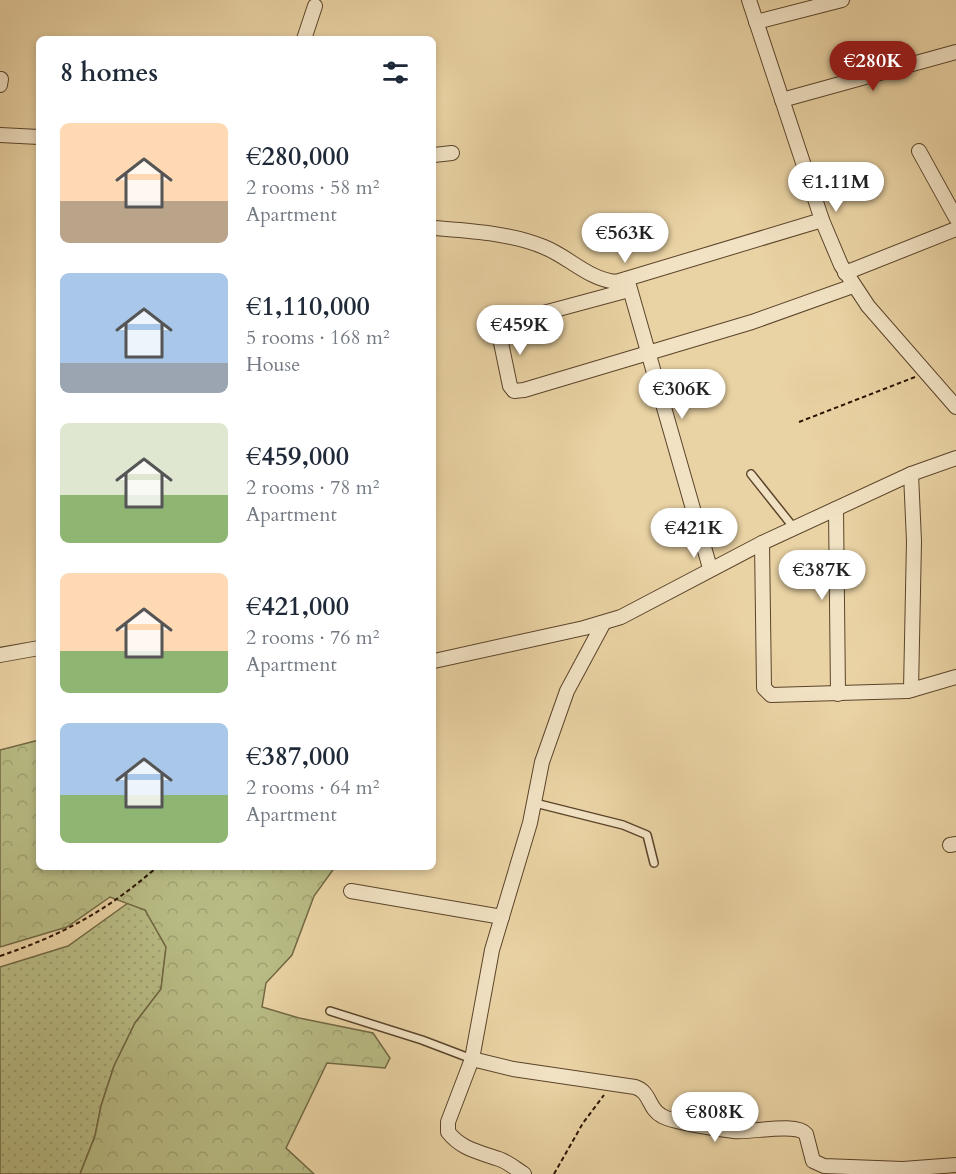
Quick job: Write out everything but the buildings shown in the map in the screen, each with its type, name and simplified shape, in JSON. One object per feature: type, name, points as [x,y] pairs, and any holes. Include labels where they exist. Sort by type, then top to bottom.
[{"type":"street","points":[[749,0],[822,220],[845,273],[853,286],[956,407]]},
{"type":"street","points":[[756,22],[842,0]]},
{"type":"street","points":[[305,36],[315,6]]},
{"type":"street","points":[[782,100],[956,52]]},
{"type":"street","points":[[0,135],[36,137]]},
{"type":"street","points":[[919,151],[956,218]]},
{"type":"street","points":[[436,155],[452,153]]},
{"type":"street","points":[[822,220],[510,322],[498,333],[510,386],[514,391],[524,390],[752,322],[853,286]]},
{"type":"street","points":[[436,228],[504,235],[545,247],[605,281],[628,285]]},
{"type":"street","points":[[845,273],[956,229]]},
{"type":"street","points":[[628,285],[710,568]]},
{"type":"street","points":[[436,661],[603,624],[621,617],[710,568],[762,543],[911,474],[956,458]]},
{"type":"street","points":[[911,474],[914,563],[911,690]]},
{"type":"street","points":[[836,509],[838,694]]},
{"type":"street","points":[[762,543],[764,688],[766,692],[771,695],[911,690],[956,677]]},
{"type":"street","points":[[524,1174],[501,1160],[474,1152],[456,1142],[448,1132],[448,1122],[472,1059],[492,950],[535,803],[542,762],[567,691],[603,624]]},
{"type":"street","points":[[0,656],[36,649]]},
{"type":"street","points":[[351,891],[502,917]]},
{"type":"street","points":[[472,1059],[513,1069],[643,1090],[656,1111],[668,1118],[736,1131],[796,1128],[802,1130],[813,1161],[824,1166],[903,1169],[956,1165]]},
{"type":"lane","points":[[751,474],[794,528]]},
{"type":"lane","points":[[535,803],[623,825],[647,835],[654,863]]},
{"type":"lane","points":[[330,1011],[422,1040],[472,1059]]},
{"type":"path","points":[[799,422],[926,372]]},
{"type":"path","points":[[0,956],[63,932],[93,917],[125,895],[154,870]]},
{"type":"path","points":[[554,1174],[583,1123],[613,1084]]},
{"type":"green space","points":[[36,741],[36,870],[333,870],[314,896],[292,955],[266,983],[262,1007],[299,1018],[373,1033],[390,1058],[385,1068],[327,1063],[286,1148],[314,1174],[80,1174],[95,1136],[101,1106],[114,1066],[135,1023],[161,989],[166,947],[145,910],[110,897],[67,927],[0,947],[0,750]]},
{"type":"green space","points":[[128,903],[145,910],[166,947],[161,989],[135,1023],[114,1066],[101,1106],[95,1136],[80,1174],[0,1174],[0,967],[68,946]]}]
